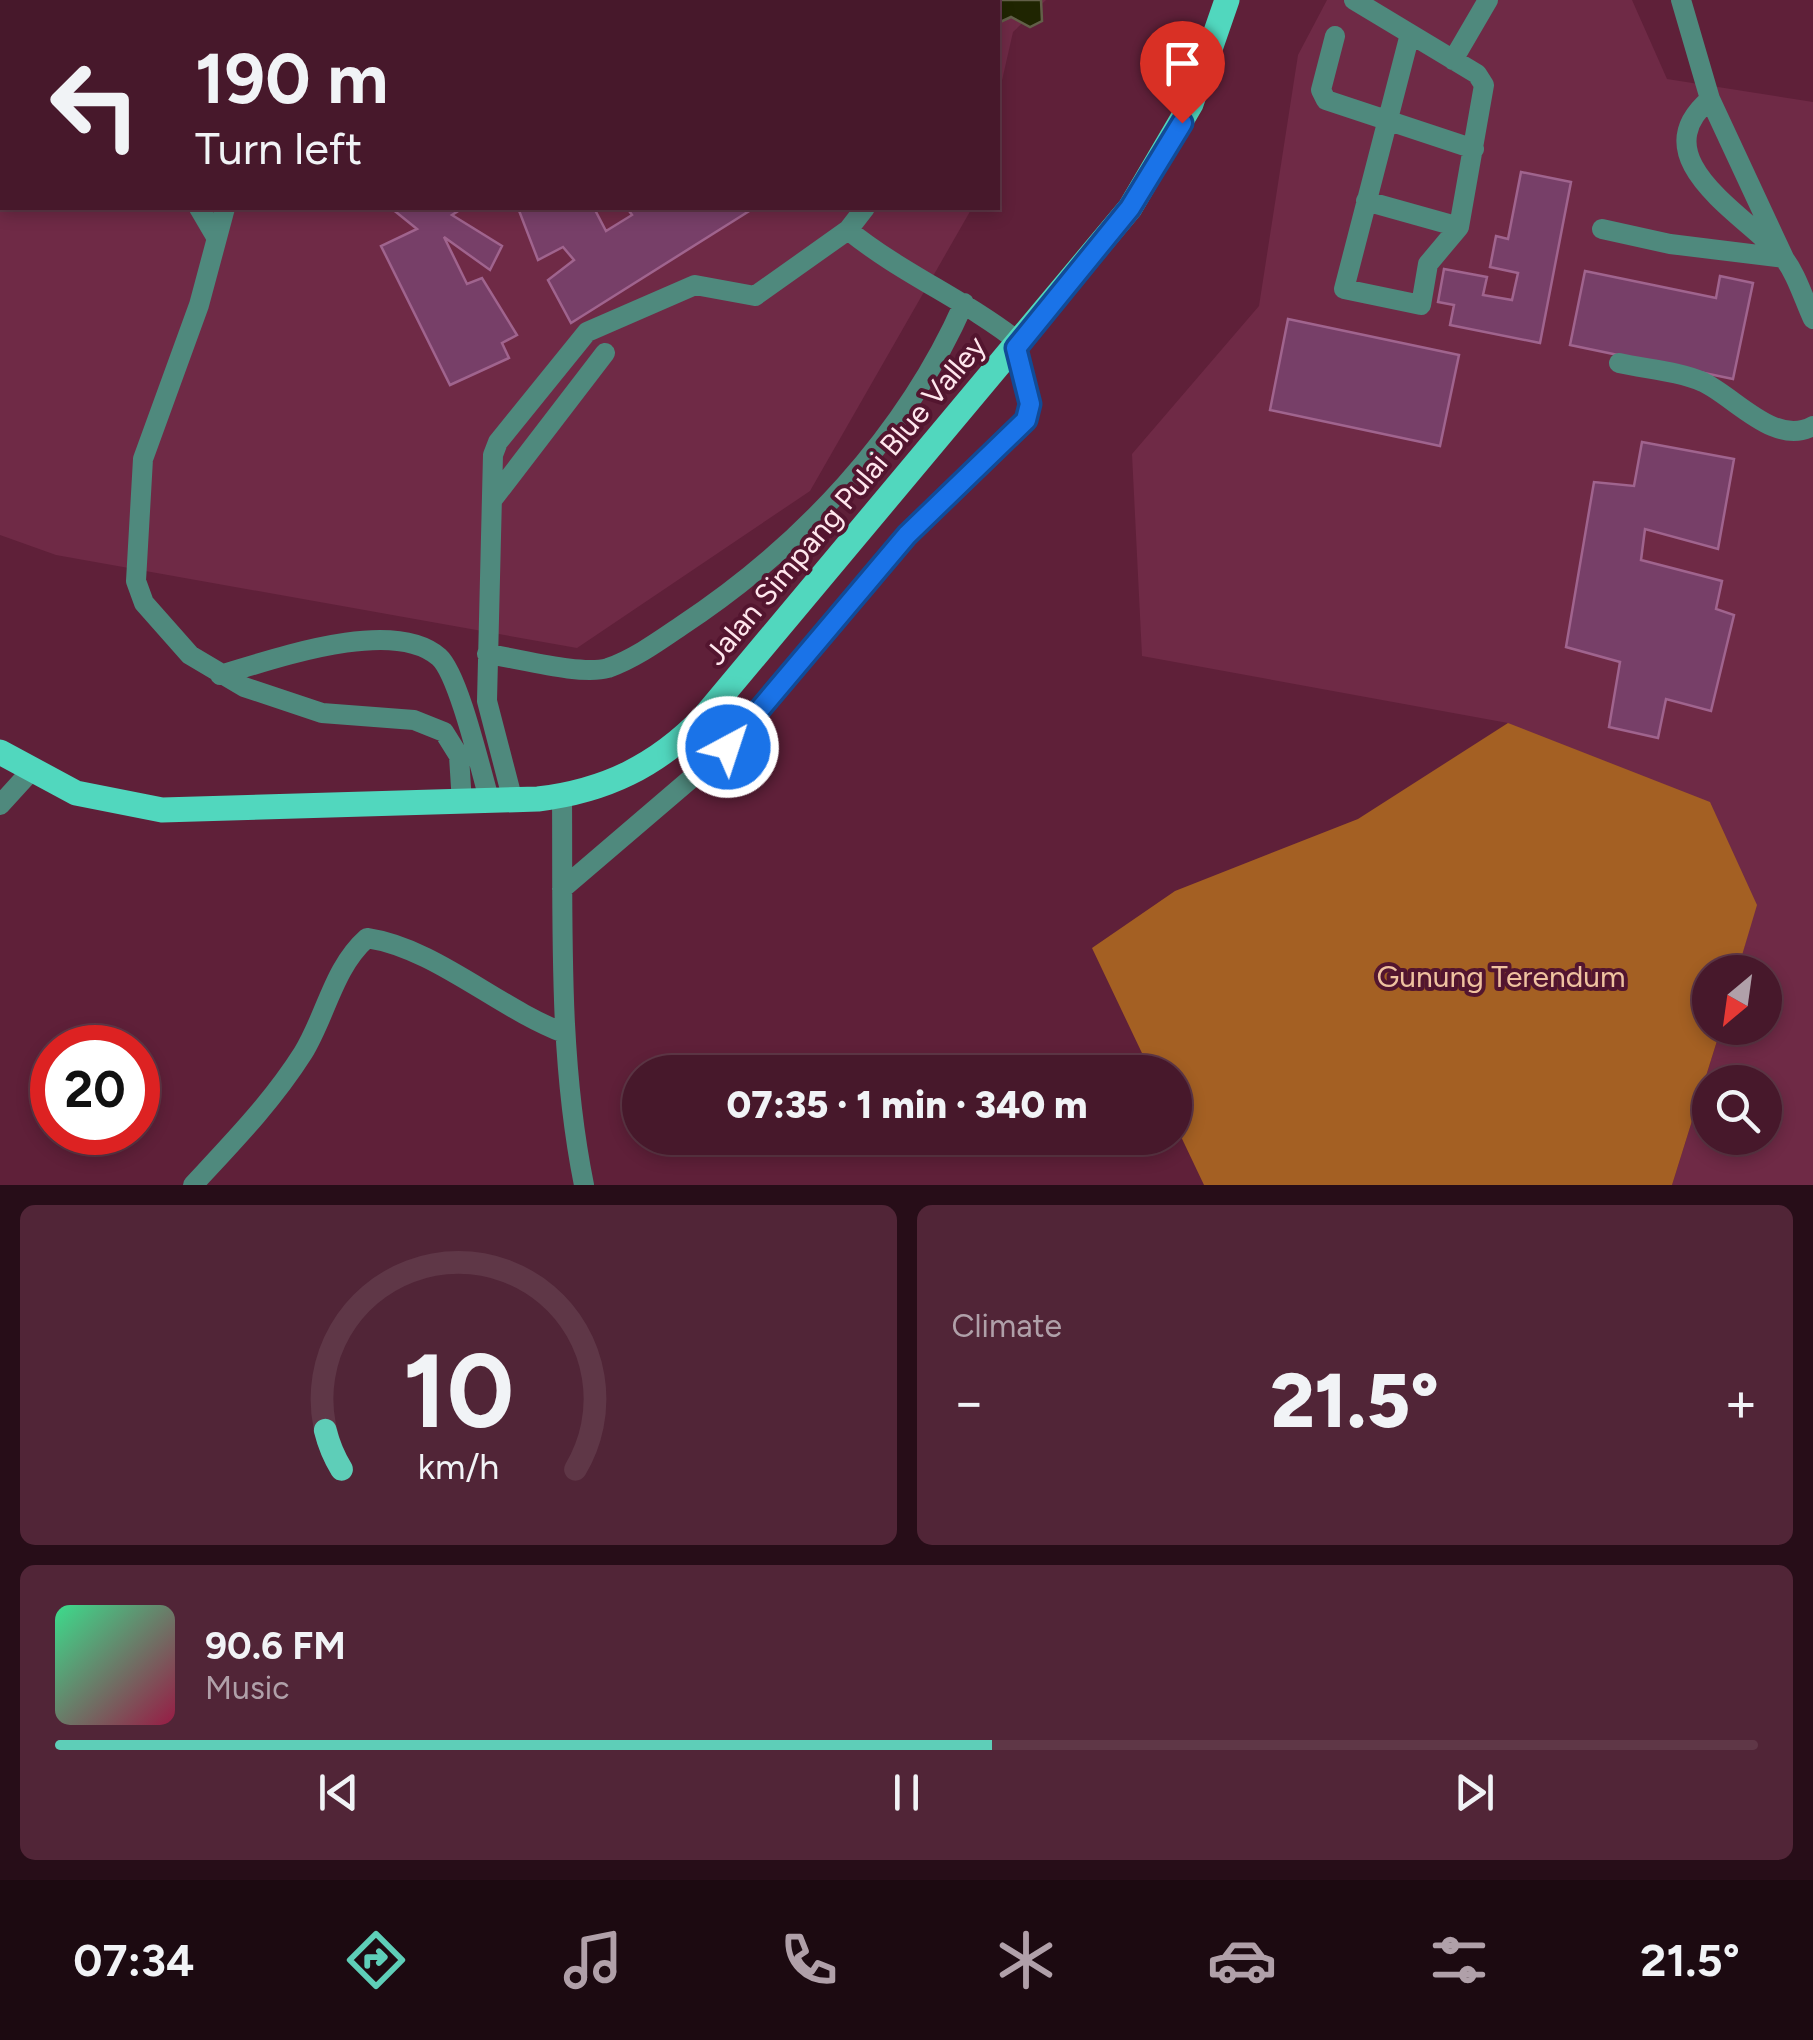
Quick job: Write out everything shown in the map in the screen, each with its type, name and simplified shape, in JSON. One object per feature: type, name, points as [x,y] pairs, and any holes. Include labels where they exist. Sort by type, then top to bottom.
[{"type":"main road","name":"Jalan Simpang Pulai Blue Valley","points":[[0,752],[31,771],[102,801],[162,810],[502,802],[562,796],[614,782],[674,746],[704,717],[1018,346],[1152,176],[1191,104],[1228,0]]},
{"type":"street","points":[[1354,0],[1382,7],[1410,34],[1477,74],[1484,85],[1459,227],[1428,264],[1420,304],[1344,289],[1410,34]]},
{"type":"street","points":[[1453,60],[1488,0]]},
{"type":"street","points":[[1682,0],[1710,99],[1813,319]]},
{"type":"street","points":[[1335,36],[1321,90],[1326,100],[1474,149]]},
{"type":"street","points":[[1710,99],[1696,112],[1685,133],[1694,166],[1708,188],[1784,258]]},
{"type":"street","points":[[1366,201],[1459,227]]},
{"type":"street","points":[[199,210],[216,237]]},
{"type":"street","points":[[223,210],[199,305],[142,459],[136,580],[144,603],[162,628],[220,675],[267,697],[322,714],[430,724],[467,754],[502,802]]},
{"type":"street","points":[[502,802],[497,747],[487,702],[493,455],[498,442],[587,332],[694,286],[755,296],[848,230],[863,210]]},
{"type":"street","points":[[1602,228],[1670,244],[1784,258]]},
{"type":"street","points":[[562,889],[728,747],[907,535],[1026,420],[1030,404],[1018,346],[964,303],[907,273],[848,230]]},
{"type":"street","points":[[488,654],[606,669],[648,648],[716,603],[801,536],[897,420],[939,361],[964,303]]},
{"type":"street","points":[[493,500],[606,353]]},
{"type":"street","points":[[1619,364],[1702,382],[1776,428],[1792,431],[1813,426]]},
{"type":"street","points":[[220,675],[339,643],[412,645],[439,657],[446,667],[467,754],[462,803]]},
{"type":"street","points":[[674,746],[695,774]]},
{"type":"street","points":[[467,754],[497,747]]},
{"type":"street","points":[[0,805],[31,771]]},
{"type":"street","points":[[562,796],[564,1034],[574,1135],[584,1185]]},
{"type":"street","points":[[193,1185],[261,1112],[305,1050],[350,953],[367,938],[398,943],[535,1022],[564,1034]]},
{"type":"shaded area","points":[[1000,0],[1046,0],[1013,32],[1000,89]]},
{"type":"shaded area","points":[[1000,0],[1041,0],[1042,21],[1030,27],[1011,17],[1000,22]]},
{"type":"shaded area","points":[[1327,0],[1632,0],[1667,79],[1813,102],[1813,1185],[1672,1185],[1692,1121],[1692,1155],[1782,1155],[1782,1065],[1709,1065],[1716,1045],[1782,1045],[1782,955],[1742,955],[1756,905],[1508,723],[1142,656],[1132,454],[1259,306],[1298,55]]},
{"type":"shaded area","points":[[0,210],[971,210],[810,491],[577,648],[56,555],[0,535]]},
{"type":"green space","name":"Gunung Terendum","points":[[1508,723],[1710,802],[1757,905],[1742,955],[1692,955],[1692,1045],[1716,1045],[1709,1065],[1692,1065],[1692,1121],[1672,1185],[1204,1185],[1190,1155],[1192,1055],[1143,1055],[1092,948],[1175,891],[1358,819]]},
{"type":"building","points":[[1521,172],[1571,182],[1540,343],[1450,325],[1454,305],[1438,302],[1444,269],[1487,277],[1483,295],[1512,300],[1518,273],[1490,267],[1496,236],[1508,239]]},
{"type":"building","points":[[393,210],[460,210],[452,215],[502,246],[490,270],[444,237],[467,284],[482,278],[517,335],[502,343],[509,358],[450,385],[381,246],[417,229]]},
{"type":"building","points":[[519,210],[595,210],[606,231],[632,215],[628,210],[751,210],[571,323],[548,280],[574,260],[563,247],[538,260]]},
{"type":"building","points":[[1585,271],[1716,298],[1720,276],[1753,283],[1733,379],[1570,345]]},
{"type":"building","points":[[1288,319],[1459,355],[1440,446],[1270,410]]},
{"type":"building","points":[[1642,442],[1734,459],[1718,549],[1645,529],[1641,560],[1722,581],[1716,609],[1734,615],[1711,711],[1666,699],[1658,738],[1609,727],[1620,662],[1566,647],[1594,482],[1634,486]]},
{"type":"route","points":[[728,747],[907,535],[1026,420],[1030,404],[1016,348],[1130,208],[1182,123]]}]
